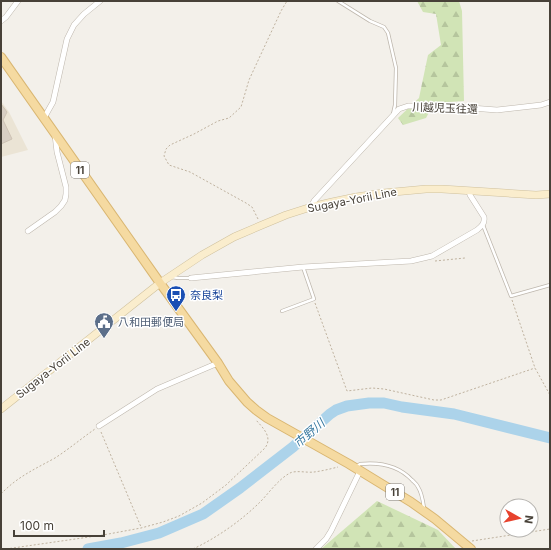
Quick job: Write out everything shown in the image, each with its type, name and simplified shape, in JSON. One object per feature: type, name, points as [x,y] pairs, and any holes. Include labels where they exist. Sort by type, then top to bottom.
[{"type":"main road","name":"11","points":[[1,57],[218,363],[229,381],[247,402],[256,410],[292,433],[390,488],[424,510],[469,547]]},
{"type":"main road","name":"Sugaya-Yorii Line","points":[[1,409],[160,283],[218,246],[262,225],[311,207],[356,197],[403,191],[442,189],[536,195],[550,194]]},
{"type":"street","points":[[1,21],[6,17],[18,1]]},
{"type":"street","points":[[44,118],[53,102],[67,39],[74,25],[84,14],[100,1]]},
{"type":"street","name":"川越児玉往還","points":[[311,207],[314,201],[399,109],[408,106],[445,106],[497,110],[540,105],[550,102]]},
{"type":"street","points":[[28,231],[55,212],[65,200],[66,187],[57,152],[55,133]]},
{"type":"street","points":[[192,278],[303,267],[411,261],[432,256],[478,230],[483,225],[484,217],[469,191]]},
{"type":"street","points":[[99,426],[158,389],[218,363]]},
{"type":"street","points":[[316,549],[326,539],[331,531],[355,468]]},
{"type":"lane","points":[[338,1],[370,21],[384,27],[388,33],[396,68],[392,116]]},
{"type":"lane","points":[[483,225],[510,296],[550,285]]},
{"type":"lane","points":[[282,311],[314,299],[303,267]]},
{"type":"lane","points":[[170,276],[176,278],[192,278]]},
{"type":"lane","points":[[355,468],[360,464],[377,463],[396,468],[408,476],[418,486],[424,510]]},
{"type":"path","points":[[262,225],[252,207],[190,172],[169,165],[164,156],[166,149],[170,146],[218,121],[229,118],[241,107],[249,80],[287,1]]},
{"type":"path","points":[[433,262],[465,258]]},
{"type":"path","points":[[510,296],[535,368],[550,395]]},
{"type":"path","points":[[314,299],[347,391],[372,388],[384,389],[440,400],[535,368]]},
{"type":"path","points":[[6,549],[142,528],[179,516],[202,503],[226,485],[265,448],[268,443],[268,437],[256,418]]},
{"type":"path","points":[[1,494],[28,472],[55,457],[99,426],[142,528]]},
{"type":"path","points":[[193,549],[234,523],[256,506],[291,473],[355,468]]},
{"type":"path","points":[[469,547],[471,542],[475,540],[550,529]]},
{"type":"shaded area","points":[[1,101],[9,112],[28,150],[1,157]]},
{"type":"green space","points":[[417,1],[459,1],[462,11],[464,101],[434,103],[426,118],[403,125],[398,118],[419,98],[428,55],[441,45],[436,14],[423,12]]},
{"type":"green space","points":[[377,501],[438,530],[456,549],[321,549]]},
{"type":"building","points":[[1,104],[7,112],[3,120],[12,139],[1,144]]},
{"type":"waterway","name":"市野川","points":[[88,549],[121,543],[159,533],[203,514],[240,488],[293,447],[330,414],[347,406],[369,403],[384,403],[454,414],[550,438]]},
{"type":"place","name":"奈良梨","points":[[176,312]]},
{"type":"place","name":"八和田郵便局","points":[[104,339]]}]
